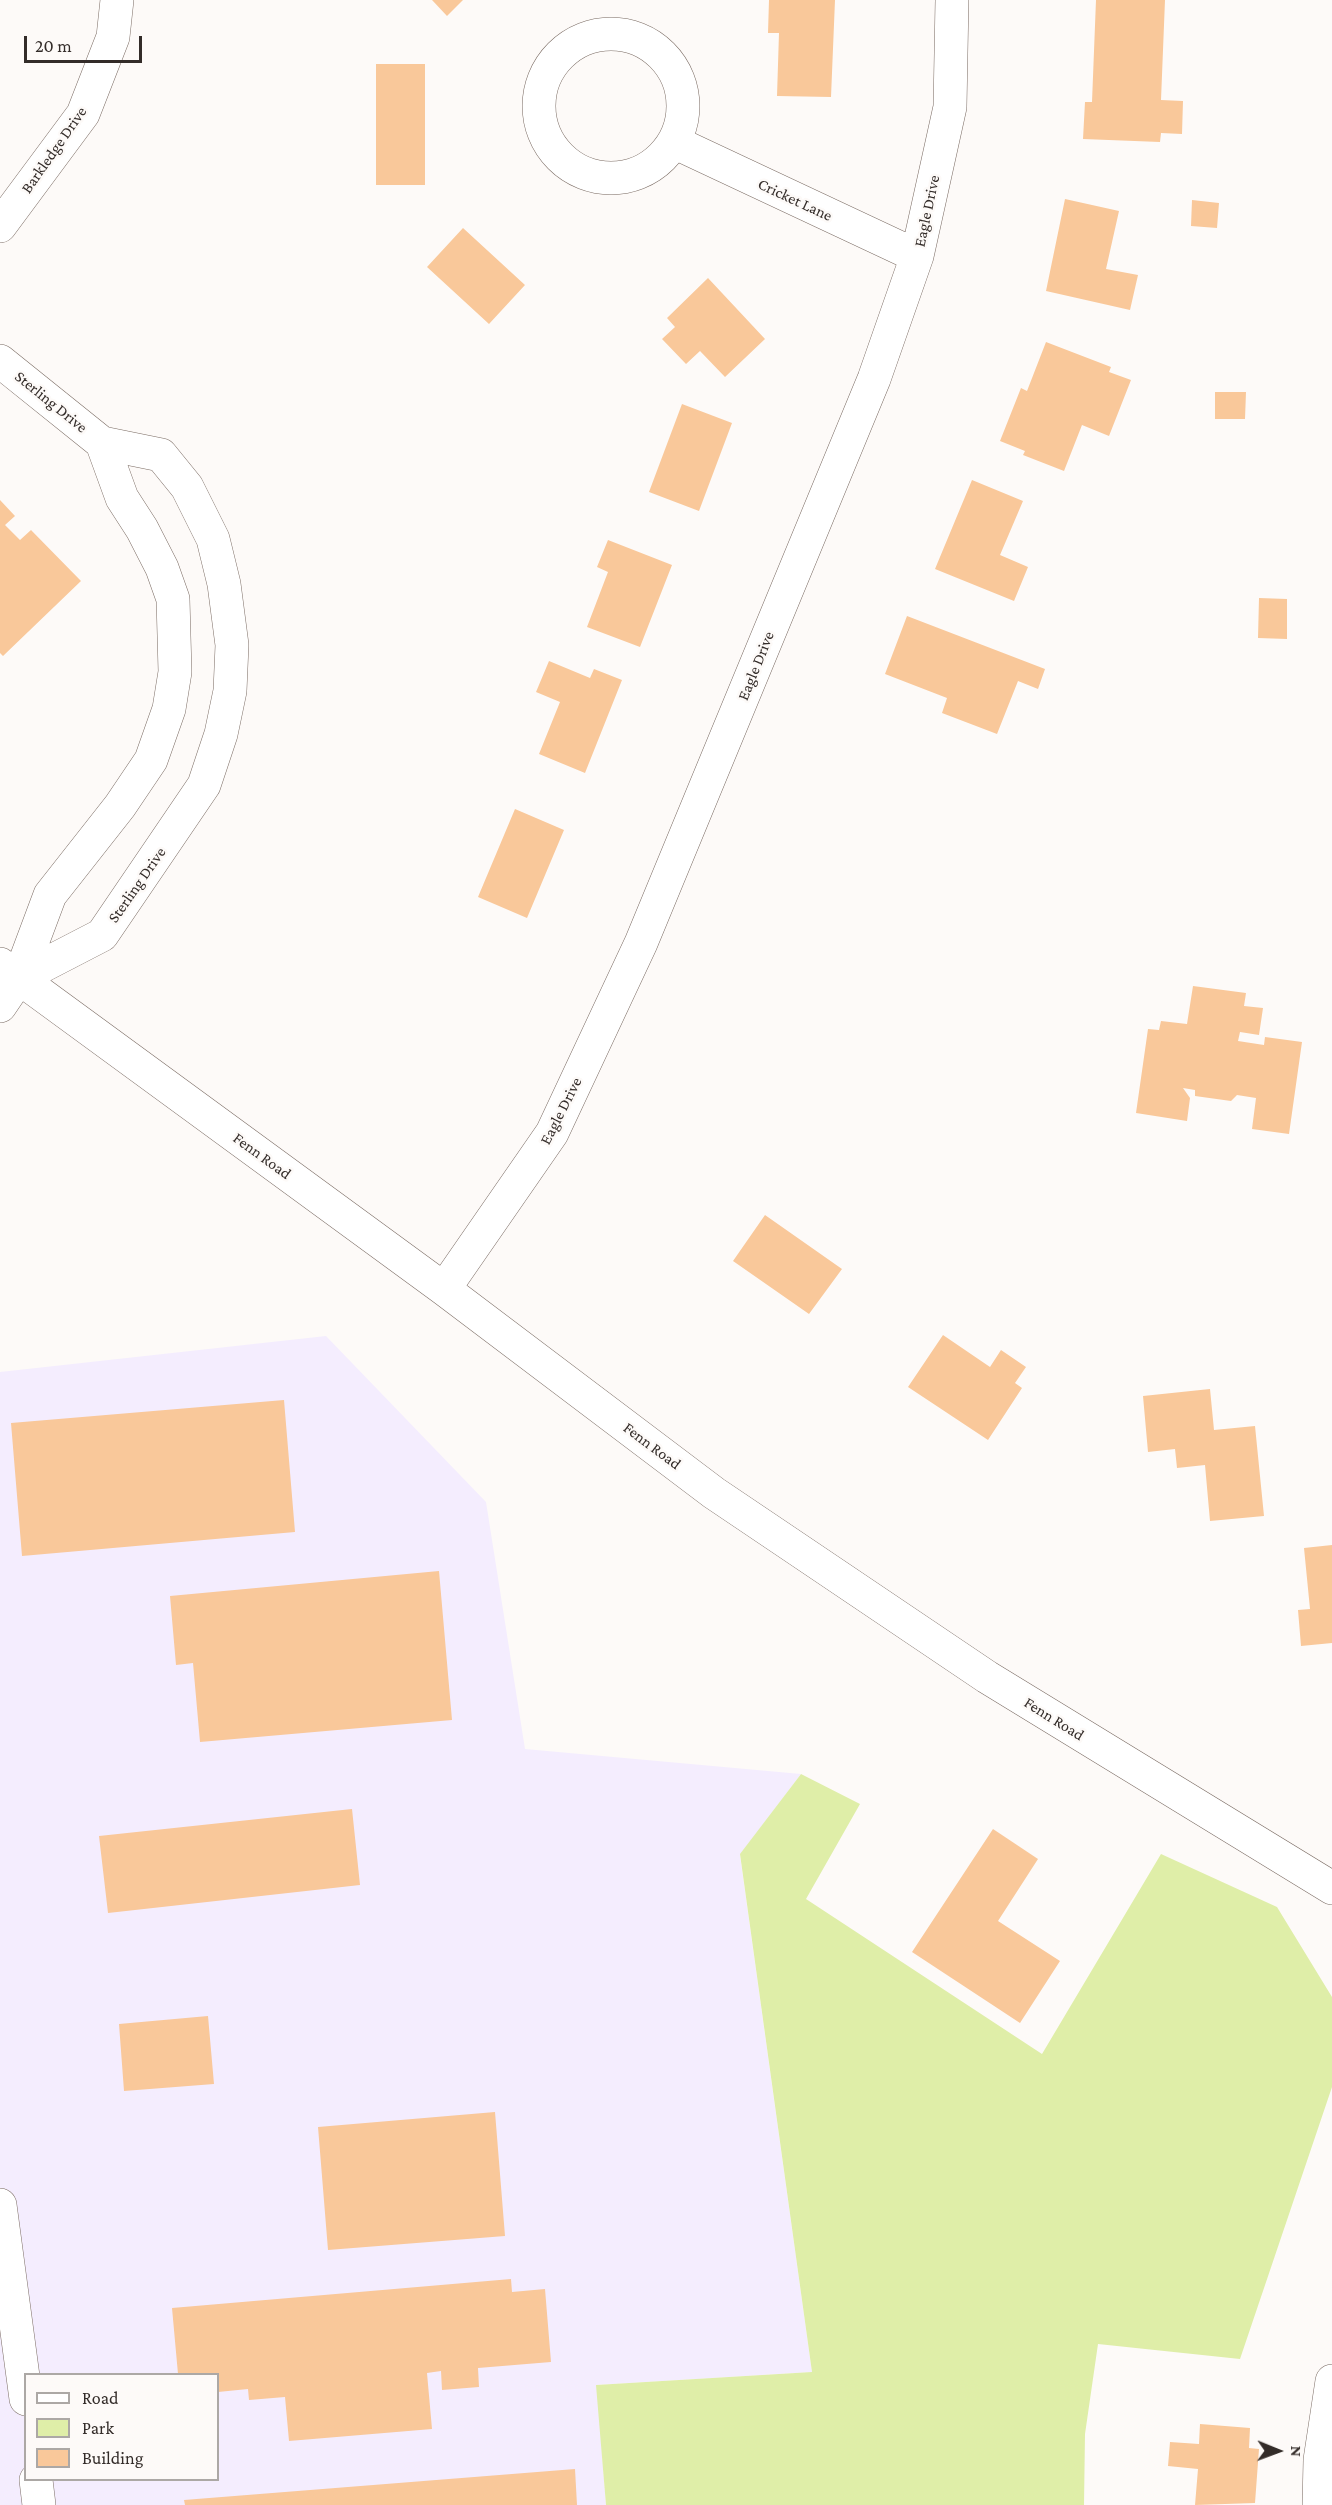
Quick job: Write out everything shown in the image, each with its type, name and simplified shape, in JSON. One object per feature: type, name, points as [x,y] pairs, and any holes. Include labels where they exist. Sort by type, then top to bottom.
[{"type":"street","name":"Barkledge Drive","points":[[0,226],[83,114],[113,37],[117,0]]},
{"type":"street","name":"Eagle Drive","points":[[444,1289],[552,1133],[641,943],[874,379],[917,256],[950,107],[952,0]]},
{"type":"street","points":[[604,33],[626,35],[647,43],[665,57],[677,76],[683,98],[682,120],[674,142],[660,159],[641,172],[619,178],[596,177],[575,168],[557,154],[545,135],[539,113],[540,90],[549,68],[563,51],[583,39],[604,33]]},
{"type":"street","name":"Cricket Lane","points":[[674,142],[917,256]]},
{"type":"street","name":"Sterling Drive","points":[[0,361],[102,443],[161,455],[187,487],[213,539],[224,584],[232,645],[230,691],[221,734],[204,785],[102,935],[10,971]]},
{"type":"street","name":"Sterling Drive","points":[[10,971],[50,895],[120,806],[151,760],[169,709],[175,672],[173,599],[162,568],[122,498],[102,443]]},
{"type":"street","points":[[0,1006],[10,971]]},
{"type":"street","name":"Fenn Road","points":[[10,971],[444,1289],[714,1493],[932,1641],[1165,1787],[1332,1888]]},
{"type":"street","points":[[0,2205],[24,2384]]},
{"type":"street","points":[[1319,2505],[1320,2460],[1332,2380]]},
{"type":"street","points":[[36,2481],[39,2505]]},
{"type":"shaded area","points":[[326,1336],[486,1502],[525,1749],[801,1774],[740,1855],[812,2372],[597,2385],[606,2505],[0,2505],[0,1372]]},
{"type":"green space","points":[[801,1774],[860,1804],[806,1899],[1042,2054],[1161,1854],[1277,1907],[1332,1997],[1332,2087],[1240,2359],[1098,2344],[1085,2434],[1084,2505],[606,2505],[596,2385],[812,2372],[740,1854]]},
{"type":"building","points":[[432,0],[463,0],[447,16]]},
{"type":"building","points":[[769,0],[835,0],[831,97],[777,96],[779,33],[768,33]]},
{"type":"building","points":[[1096,0],[1165,0],[1161,100],[1183,101],[1182,134],[1161,133],[1160,142],[1083,139],[1085,102],[1092,102]]},
{"type":"building","points":[[376,64],[425,64],[425,185],[376,185]]},
{"type":"building","points":[[1065,199],[1119,211],[1106,269],[1138,275],[1130,310],[1046,291]]},
{"type":"building","points":[[1192,200],[1219,203],[1217,228],[1191,226]]},
{"type":"building","points":[[463,228],[525,285],[489,324],[427,267]]},
{"type":"building","points":[[708,278],[765,339],[725,377],[700,351],[686,364],[662,339],[675,327],[667,318]]},
{"type":"building","points":[[1046,342],[1111,367],[1109,372],[1131,380],[1109,436],[1082,425],[1064,471],[1023,455],[1025,451],[1000,441],[1021,388],[1027,391]]},
{"type":"building","points":[[1215,392],[1246,392],[1245,419],[1215,419]]},
{"type":"building","points":[[682,404],[732,423],[699,511],[649,492]]},
{"type":"building","points":[[972,480],[1023,501],[1000,555],[1028,567],[1014,601],[935,569]]},
{"type":"building","points":[[0,500],[15,516],[5,525],[20,540],[31,530],[81,581],[3,656],[0,653]]},
{"type":"building","points":[[608,540],[672,565],[640,647],[587,627],[608,572],[597,567]]},
{"type":"building","points":[[1259,598],[1287,599],[1287,639],[1258,638]]},
{"type":"building","points":[[907,616],[1045,669],[1038,689],[1018,681],[997,734],[942,713],[947,698],[885,674]]},
{"type":"building","points":[[549,661],[590,678],[594,669],[622,680],[585,773],[539,754],[560,702],[536,692]]},
{"type":"building","points":[[515,809],[564,830],[527,918],[478,897]]},
{"type":"building","points":[[1193,986],[1246,993],[1244,1006],[1263,1008],[1259,1035],[1240,1032],[1238,1041],[1264,1045],[1265,1037],[1302,1042],[1289,1134],[1252,1129],[1256,1098],[1237,1095],[1231,1101],[1195,1096],[1195,1090],[1183,1088],[1190,1098],[1187,1121],[1136,1113],[1148,1029],[1159,1030],[1161,1021],[1187,1024]]},
{"type":"building","points":[[765,1215],[842,1269],[809,1314],[733,1261]]},
{"type":"building","points":[[943,1335],[990,1367],[1001,1350],[1026,1367],[1015,1383],[1022,1388],[988,1440],[908,1387]]},
{"type":"building","points":[[1210,1389],[1214,1430],[1255,1426],[1264,1516],[1210,1521],[1205,1465],[1177,1468],[1175,1449],[1148,1452],[1143,1396]]},
{"type":"building","points":[[284,1400],[295,1532],[22,1556],[11,1423]]},
{"type":"building","points":[[1332,1545],[1332,1643],[1301,1646],[1298,1610],[1310,1609],[1304,1548]]},
{"type":"building","points":[[439,1571],[452,1720],[200,1742],[193,1663],[176,1665],[170,1596]]},
{"type":"building","points":[[352,1809],[360,1885],[108,1913],[99,1836]]},
{"type":"building","points":[[993,1829],[1038,1859],[998,1921],[1060,1961],[1020,2023],[912,1952]]},
{"type":"building","points":[[208,2016],[214,2084],[124,2091],[119,2024]]},
{"type":"building","points":[[495,2112],[505,2236],[328,2250],[318,2127]]},
{"type":"building","points":[[511,2279],[512,2292],[545,2289],[551,2362],[478,2368],[479,2387],[442,2390],[441,2371],[427,2373],[432,2429],[289,2441],[285,2397],[249,2400],[248,2389],[219,2392],[219,2373],[178,2373],[172,2308]]},
{"type":"building","points":[[1200,2424],[1250,2428],[1249,2448],[1259,2449],[1255,2503],[1195,2505],[1198,2469],[1168,2466],[1170,2442],[1199,2444]]},
{"type":"building","points":[[575,2469],[577,2505],[185,2505],[184,2500]]}]
